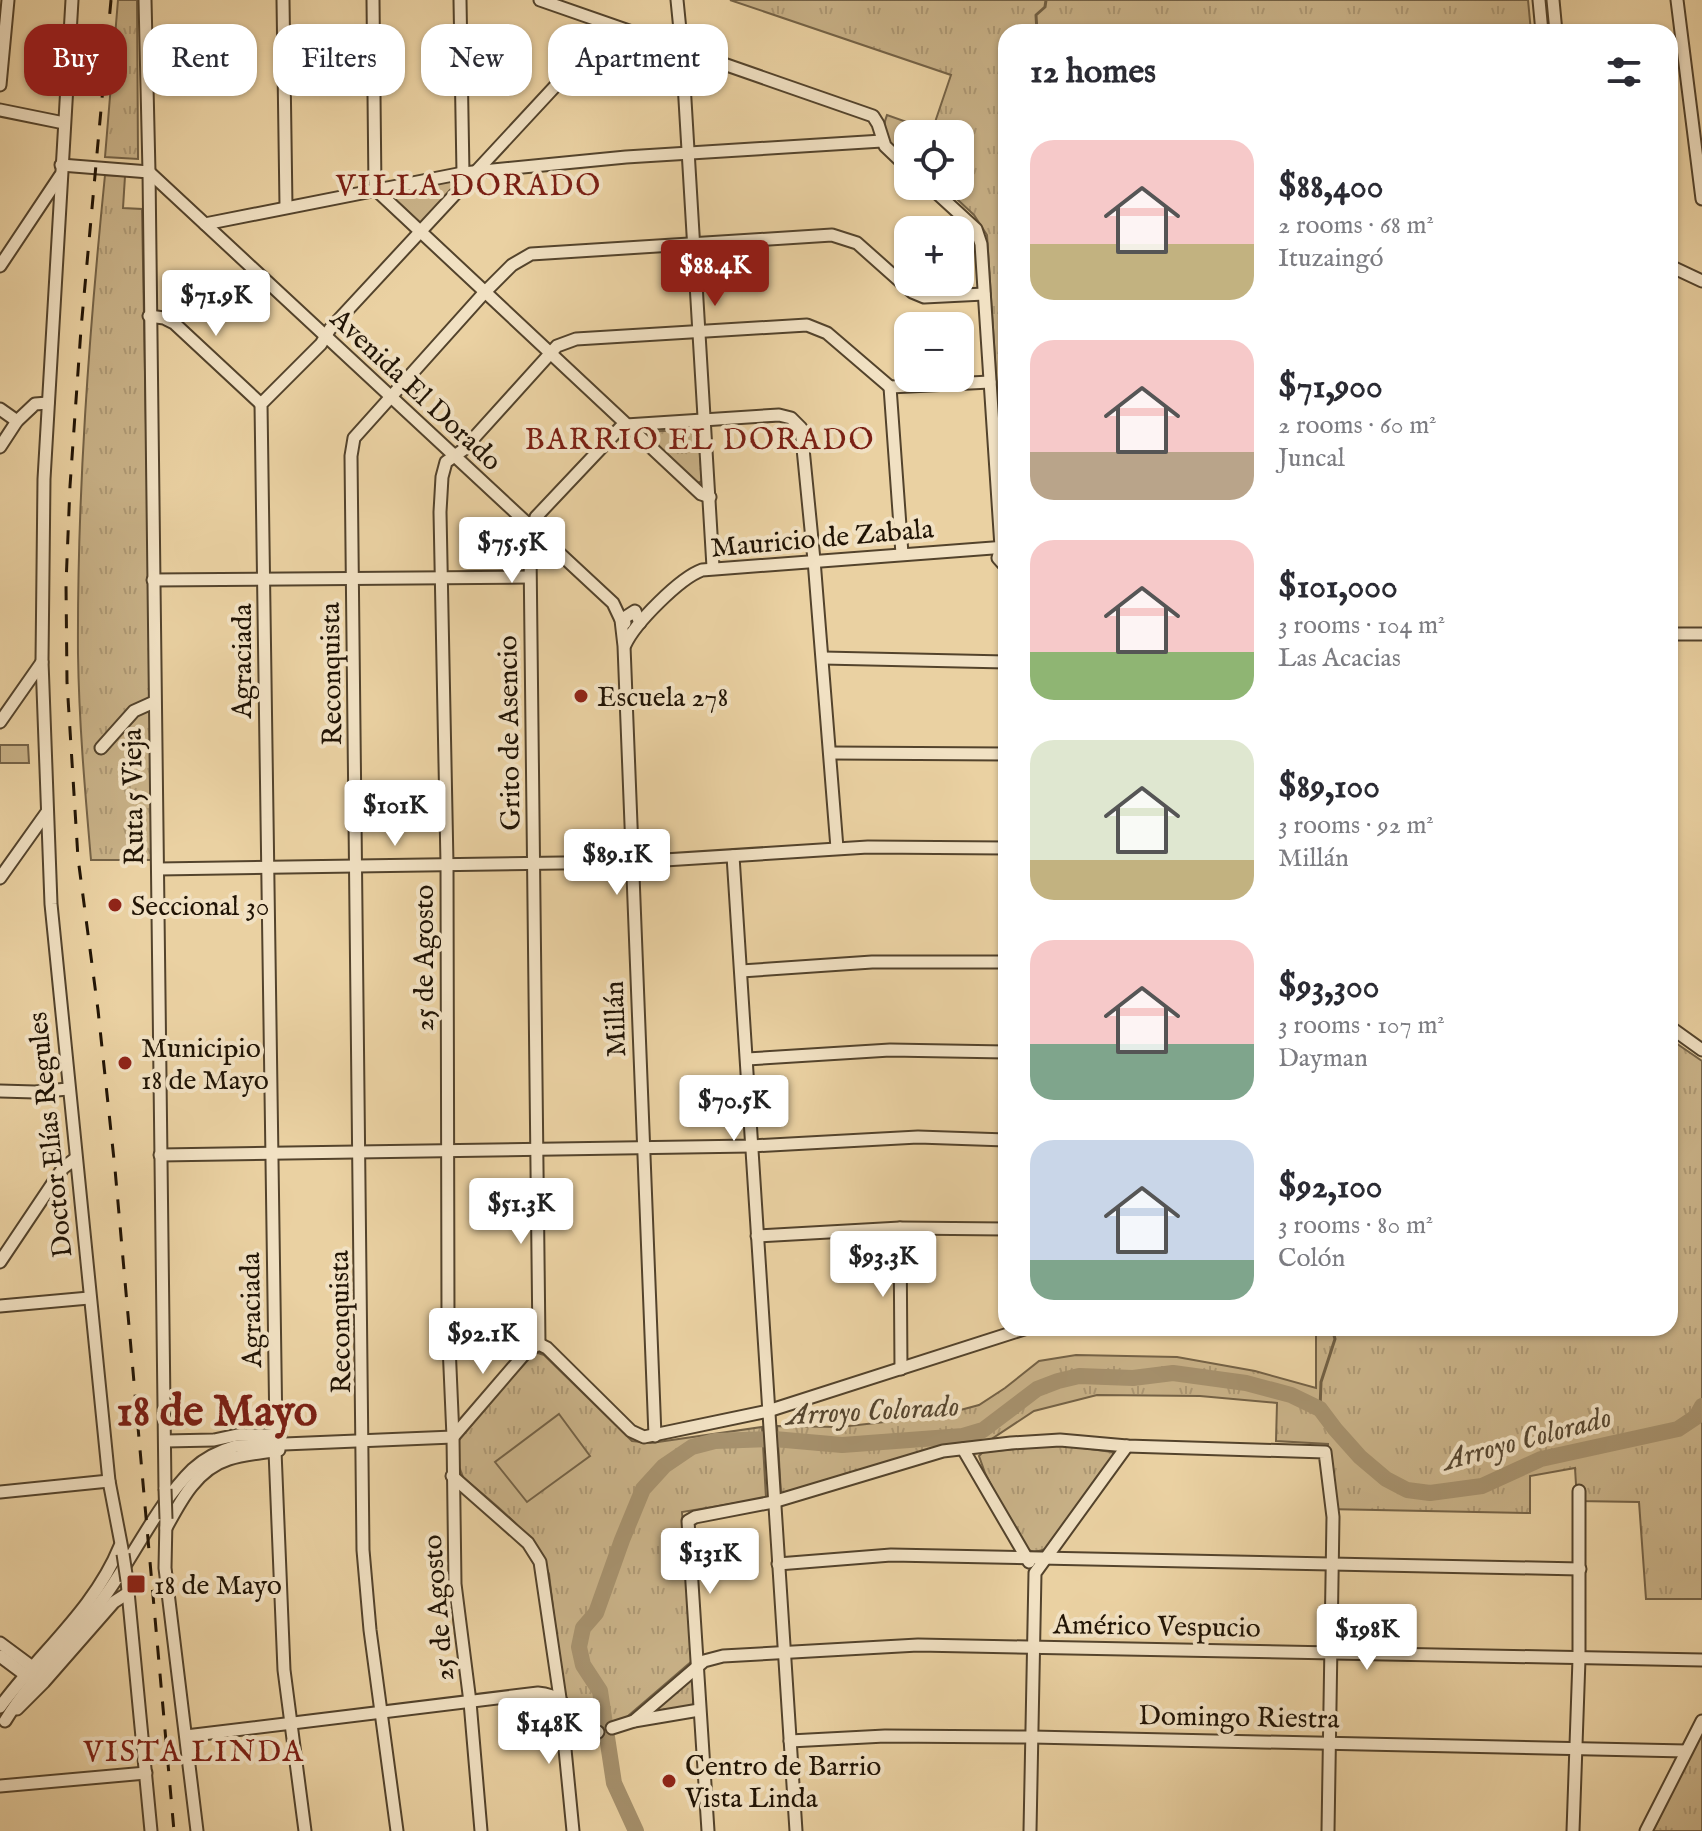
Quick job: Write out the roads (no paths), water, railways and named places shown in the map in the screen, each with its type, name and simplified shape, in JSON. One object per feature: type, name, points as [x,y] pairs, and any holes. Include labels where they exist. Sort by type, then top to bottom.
[{"type":"street","points":[[0,85],[8,0]]},
{"type":"street","name":"Doctor Elías Regules","points":[[72,0],[43,494],[42,661],[51,904],[89,1298],[109,1481],[127,1587],[151,1831]]},
{"type":"street","name":"Ruta 5 Vieja","points":[[145,0],[165,1568],[197,1831]]},
{"type":"street","points":[[283,0],[286,206]]},
{"type":"street","points":[[373,0],[375,189],[701,494],[710,497]]},
{"type":"street","points":[[460,0],[463,173]]},
{"type":"street","points":[[540,0],[606,24]]},
{"type":"street","points":[[677,0],[679,24]]},
{"type":"street","points":[[1539,0],[1541,24]]},
{"type":"street","points":[[1553,0],[1555,24]]},
{"type":"street","points":[[1677,0],[1702,199]]},
{"type":"street","points":[[728,66],[873,116],[882,141],[894,153]]},
{"type":"street","points":[[149,316],[174,323],[261,404],[548,95]]},
{"type":"street","points":[[684,96],[713,567]]},
{"type":"street","points":[[0,110],[64,123]]},
{"type":"street","points":[[205,224],[463,173],[882,141]]},
{"type":"street","points":[[0,266],[61,170],[149,172]]},
{"type":"street","name":"Avenida El Dorado","points":[[149,172],[613,603]]},
{"type":"street","points":[[944,200],[976,229],[981,244],[998,484]]},
{"type":"street","name":"Reconquista","points":[[397,1831],[370,1630],[363,1550],[352,446],[357,432],[484,293],[512,265],[531,254],[832,235],[857,243],[912,292],[924,297],[984,294]]},
{"type":"street","points":[[1678,270],[1702,281]]},
{"type":"street","name":"25 de Agosto","points":[[481,1831],[470,1702],[455,1584],[448,1322],[447,864],[442,578],[442,477],[446,462],[463,450],[557,346],[576,339],[813,326],[827,333],[890,387]]},
{"type":"street","points":[[902,554],[890,387],[990,382]]},
{"type":"street","points":[[0,447],[17,421],[35,404],[48,403]]},
{"type":"street","name":"Agraciada","points":[[261,404],[276,1435]]},
{"type":"street","points":[[0,409],[17,421]]},
{"type":"street","points":[[626,425],[779,415],[791,418],[801,428],[837,848]]},
{"type":"street","name":"Grito de Asencio","points":[[539,1344],[529,577],[533,530],[536,517],[614,431],[626,425]]},
{"type":"street","name":"Mauricio de Zabala","points":[[624,646],[637,620],[656,607],[691,574],[713,567],[998,547]]},
{"type":"street","points":[[153,580],[529,577]]},
{"type":"street","points":[[613,603],[637,620]]},
{"type":"street","name":"Millán","points":[[613,603],[621,620],[624,646],[655,1436]]},
{"type":"street","points":[[621,620],[637,620]]},
{"type":"street","points":[[1678,634],[1702,634]]},
{"type":"street","points":[[823,658],[998,662]]},
{"type":"street","points":[[0,722],[42,661]]},
{"type":"street","points":[[101,748],[134,711],[154,702]]},
{"type":"street","points":[[830,753],[998,754]]},
{"type":"street","points":[[0,878],[47,811]]},
{"type":"street","points":[[158,869],[633,862],[837,848],[998,848]]},
{"type":"street","points":[[733,856],[796,1831]]},
{"type":"street","points":[[741,971],[872,962],[998,962]]},
{"type":"street","points":[[1678,1033],[1702,1050]]},
{"type":"street","points":[[747,1059],[890,1050],[998,1052]]},
{"type":"street","points":[[0,1091],[68,1089]]},
{"type":"street","points":[[160,1155],[751,1146],[918,1137],[998,1140]]},
{"type":"street","points":[[0,1262],[63,1168],[75,1159]]},
{"type":"street","points":[[757,1236],[900,1228],[998,1229]]},
{"type":"street","points":[[900,1228],[901,1369]]},
{"type":"street","points":[[0,1306],[89,1298]]},
{"type":"street","points":[[1,1716],[80,1629],[179,1485],[193,1469],[219,1451],[236,1446],[453,1437],[527,1351],[539,1344],[547,1348],[631,1431],[644,1437],[768,1411],[1002,1336]]},
{"type":"street","points":[[165,1441],[276,1435],[308,1442]]},
{"type":"street","points":[[708,1831],[688,1521],[773,1502],[943,1451],[1060,1440],[1127,1446],[1327,1454],[1333,1517],[1328,1831]]},
{"type":"street","points":[[166,1523],[202,1474],[216,1464],[308,1442]]},
{"type":"street","points":[[1035,1573],[1127,1446]]},
{"type":"street","points":[[963,1449],[1035,1573],[1030,1831]]},
{"type":"street","points":[[275,1451],[284,1670],[305,1831]]},
{"type":"street","points":[[452,1476],[528,1543],[540,1562],[560,1698],[573,1831]]},
{"type":"street","points":[[0,1492],[109,1481]]},
{"type":"street","points":[[1573,1831],[1579,1659],[1579,1491]]},
{"type":"street","points":[[1,1716],[28,1670],[91,1601],[122,1550]]},
{"type":"street","points":[[778,1564],[891,1555],[1580,1569]]},
{"type":"street","points":[[1,1716],[44,1682],[127,1587]]},
{"type":"street","points":[[0,1643],[28,1670]]},
{"type":"street","name":"Américo Vespucio","points":[[634,1721],[704,1661],[723,1656],[784,1652],[918,1645],[1033,1646],[1702,1660]]},
{"type":"street","points":[[0,1656],[28,1670]]},
{"type":"street","points":[[186,1736],[538,1693],[560,1698],[583,1728],[598,1732]]},
{"type":"street","name":"Américo Vespucio","points":[[612,1728],[699,1710]]},
{"type":"street","points":[[1646,1831],[1702,1721]]},
{"type":"street","name":"Domingo Riestra","points":[[790,1741],[885,1736],[1032,1737],[1686,1751]]},
{"type":"street","points":[[0,1786],[146,1773]]},
{"type":"waterway","points":[[1037,24],[1036,15],[1045,7],[1046,0]]},
{"type":"waterway","points":[[1320,1409],[1321,1382],[1334,1336]]},
{"type":"waterway","name":"Arroyo Colorado","points":[[636,1831],[614,1783],[600,1691],[583,1665],[579,1647],[583,1628],[596,1613],[643,1489],[664,1466],[692,1447],[715,1441],[774,1439],[842,1445],[963,1436],[983,1430],[1037,1389],[1058,1381],[1079,1376],[1133,1378],[1173,1373],[1246,1383],[1291,1395],[1320,1409],[1360,1457],[1386,1479],[1407,1490],[1430,1493],[1482,1486],[1541,1459],[1678,1429],[1696,1417],[1702,1406]]},
{"type":"railway","points":[[111,0],[70,486],[66,584],[67,682],[78,858],[115,1169],[174,1831]]},
{"type":"place","name":"Escuela 278","points":[[581,696]]},
{"type":"place","name":"Seccional 30","points":[[115,905]]},
{"type":"place","name":"Municipio 18 de Mayo","points":[[125,1063]]},
{"type":"place","name":"18 de Mayo","points":[[136,1584]]},
{"type":"place","name":"Centro de Barrio Vista Linda","points":[[669,1781]]},
{"type":"district","name":"VILLA DORADO","points":[[469,185]]},
{"type":"district","name":"BARRIO EL DORADO","points":[[700,439]]},
{"type":"district","name":"18 de Mayo","points":[[217,1410]]},
{"type":"district","name":"VISTA LINDA","points":[[194,1751]]}]
